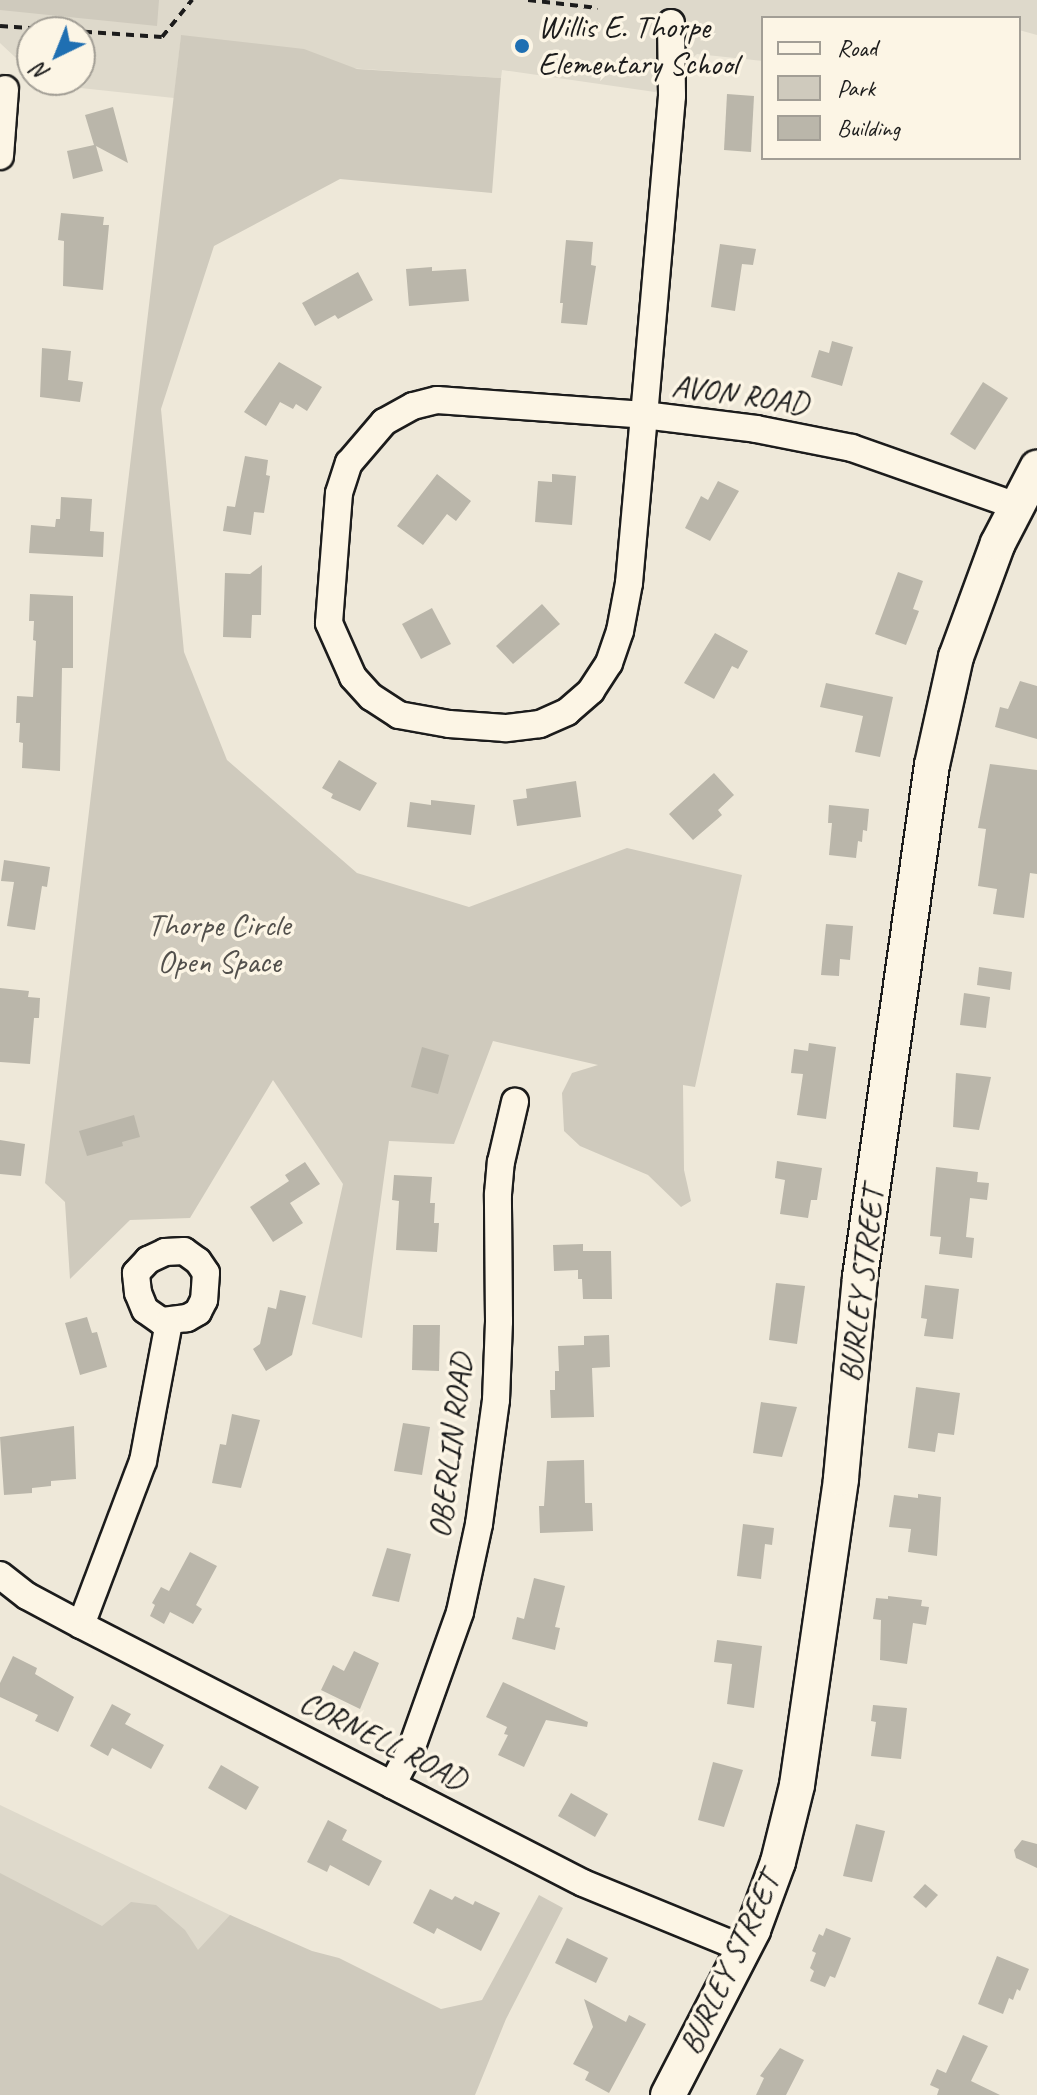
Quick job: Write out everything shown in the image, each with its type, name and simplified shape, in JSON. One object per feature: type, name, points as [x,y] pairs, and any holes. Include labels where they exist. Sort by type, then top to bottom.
[{"type":"main road","name":"BURLEY STREET","points":[[668,2095],[744,1949],[778,1862],[797,1785],[841,1478],[860,1277],[932,765],[956,657],[998,543],[1037,468]]},
{"type":"street","name":"AVON ROAD","points":[[671,23],[672,96],[644,415],[756,429],[852,448],[1017,506]]},
{"type":"street","points":[[0,156],[5,89]]},
{"type":"street","points":[[437,400],[644,415],[629,583],[620,631],[609,663],[591,691],[567,712],[540,724],[505,728],[449,724],[399,715],[371,697],[353,677],[329,623],[339,493],[349,463],[384,422],[413,406],[437,400]]},
{"type":"street","name":"OBERLIN ROAD","points":[[392,1785],[412,1747],[460,1612],[479,1524],[496,1400],[498,1194],[501,1162],[515,1102]]},
{"type":"street","points":[[81,1625],[143,1461],[169,1322]]},
{"type":"street","name":"CORNELL ROAD","points":[[0,1575],[27,1596],[81,1625],[583,1883],[744,1949]]},
{"type":"path","points":[[0,26],[162,37],[192,0]]},
{"type":"path","points":[[528,0],[598,8]]},
{"type":"shaded area","name":"Willis E. Thorpe Elementary School","points":[[0,0],[1037,0],[1037,35],[1021,31],[1021,16],[761,16],[761,61],[697,54],[655,92],[502,70],[501,78],[348,68],[181,36],[174,98],[96,90],[96,16],[16,16],[16,58],[0,43]]},
{"type":"shaded area","points":[[0,1805],[232,1916],[325,2095],[0,2095]]},
{"type":"green space","points":[[0,0],[159,0],[157,26],[96,20],[96,16],[0,10]]},
{"type":"green space","name":"Thorpe Circle Open Space","points":[[181,35],[304,49],[357,69],[501,78],[492,193],[340,179],[214,246],[161,409],[184,652],[227,760],[357,873],[469,907],[627,848],[742,875],[695,1087],[683,1085],[684,1170],[691,1201],[681,1207],[648,1175],[580,1146],[564,1131],[562,1093],[572,1073],[598,1065],[493,1041],[454,1144],[389,1141],[362,1338],[312,1324],[343,1184],[273,1080],[190,1218],[130,1220],[70,1279],[65,1202],[45,1183]]},
{"type":"green space","points":[[0,1873],[102,1926],[131,1902],[156,1905],[185,1930],[198,1950],[230,1915],[312,1951],[339,1958],[441,2009],[482,2000],[539,1895],[563,1908],[506,2019],[475,2095],[0,2095]]},
{"type":"building","points":[[727,94],[754,96],[751,152],[724,150]]},
{"type":"building","points":[[113,107],[128,163],[96,146],[103,171],[73,179],[67,151],[94,145],[85,115]]},
{"type":"building","points":[[61,213],[104,217],[103,225],[109,225],[103,290],[63,286],[64,241],[58,240]]},
{"type":"building","points":[[566,240],[593,242],[591,265],[596,266],[587,325],[561,323]]},
{"type":"building","points":[[720,244],[756,249],[753,265],[742,264],[735,311],[711,307]]},
{"type":"building","points":[[432,267],[432,271],[466,269],[469,301],[409,306],[406,269]]},
{"type":"building","points":[[358,272],[373,300],[338,319],[335,315],[315,326],[302,303]]},
{"type":"building","points":[[832,341],[853,347],[842,386],[811,377],[819,350],[829,353]]},
{"type":"building","points":[[42,348],[71,351],[68,380],[83,382],[80,402],[40,397]]},
{"type":"building","points":[[279,362],[322,387],[307,411],[296,404],[293,409],[280,402],[266,426],[244,412]]},
{"type":"building","points":[[983,382],[1008,398],[975,450],[950,434]]},
{"type":"building","points":[[245,456],[268,460],[266,475],[270,476],[264,513],[254,512],[251,535],[223,531],[227,506],[235,507]]},
{"type":"building","points":[[437,474],[471,501],[456,521],[447,514],[423,545],[397,526]]},
{"type":"building","points":[[552,474],[576,476],[572,525],[535,522],[538,481],[552,482]]},
{"type":"building","points":[[718,481],[739,491],[710,541],[685,528],[701,496],[708,500]]},
{"type":"building","points":[[61,497],[92,499],[90,531],[104,532],[103,557],[29,553],[31,525],[55,527],[56,519],[60,519]]},
{"type":"building","points":[[262,565],[261,615],[252,615],[251,638],[223,637],[225,573],[250,574]]},
{"type":"building","points":[[898,572],[923,581],[913,609],[919,611],[906,645],[875,634]]},
{"type":"building","points":[[30,594],[73,596],[73,668],[62,668],[60,771],[22,768],[23,743],[19,742],[20,723],[16,723],[17,696],[33,697],[36,641],[33,640],[34,621],[29,621]]},
{"type":"building","points":[[542,604],[560,624],[513,664],[496,646]]},
{"type":"building","points":[[432,608],[451,644],[421,659],[402,624]]},
{"type":"building","points":[[715,633],[748,651],[738,669],[732,666],[714,699],[684,683]]},
{"type":"building","points":[[1020,681],[1037,686],[1037,739],[995,727],[1000,707],[1008,709]]},
{"type":"building","points":[[826,683],[893,697],[880,757],[855,752],[863,716],[820,707]]},
{"type":"building","points":[[339,760],[377,783],[360,811],[331,798],[333,794],[322,788]]},
{"type":"building","points":[[990,764],[1037,770],[1037,874],[1030,873],[1024,918],[993,914],[997,889],[978,886],[986,829],[978,828]]},
{"type":"building","points":[[714,773],[734,795],[718,810],[722,815],[693,840],[669,814]]},
{"type":"building","points":[[576,781],[581,817],[517,826],[513,800],[527,798],[526,789]]},
{"type":"building","points":[[431,800],[475,805],[471,835],[407,827],[410,802],[431,805]]},
{"type":"building","points":[[829,805],[869,809],[867,831],[863,830],[862,842],[858,841],[856,858],[829,855],[832,823],[828,823]]},
{"type":"building","points":[[4,860],[50,867],[47,887],[42,886],[35,930],[7,926],[14,882],[1,881]]},
{"type":"building","points":[[826,924],[853,926],[850,960],[840,959],[839,976],[821,975]]},
{"type":"building","points":[[979,967],[1012,972],[1010,990],[977,985]]},
{"type":"building","points":[[0,988],[29,991],[28,997],[40,998],[39,1018],[34,1018],[30,1064],[0,1062]]},
{"type":"building","points":[[964,993],[990,997],[986,1028],[960,1025]]},
{"type":"building","points":[[809,1043],[836,1047],[826,1119],[797,1115],[803,1074],[791,1073],[794,1049],[808,1051]]},
{"type":"building","points":[[422,1047],[449,1055],[438,1094],[411,1087]]},
{"type":"building","points":[[956,1073],[991,1077],[979,1130],[953,1127]]},
{"type":"building","points":[[134,1115],[140,1137],[122,1142],[123,1146],[87,1156],[79,1131]]},
{"type":"building","points":[[0,1140],[25,1144],[21,1176],[0,1174]]},
{"type":"building","points":[[777,1161],[822,1168],[817,1200],[811,1200],[808,1218],[780,1214],[785,1180],[775,1178]]},
{"type":"building","points":[[305,1162],[320,1184],[290,1203],[303,1223],[273,1242],[250,1207],[289,1181],[285,1175]]},
{"type":"building","points":[[936,1167],[978,1172],[977,1182],[989,1183],[987,1200],[970,1198],[966,1237],[974,1238],[972,1258],[939,1254],[941,1237],[930,1236]]},
{"type":"building","points":[[394,1175],[432,1177],[430,1203],[435,1203],[434,1223],[439,1223],[437,1252],[396,1250],[399,1201],[392,1200]]},
{"type":"building","points":[[583,1244],[583,1251],[611,1251],[612,1299],[583,1299],[582,1279],[578,1279],[578,1270],[554,1271],[553,1245]]},
{"type":"building","points":[[776,1283],[805,1286],[797,1344],[769,1340]]},
{"type":"building","points":[[925,1285],[959,1289],[953,1339],[924,1336],[927,1319],[921,1318]]},
{"type":"building","points":[[280,1290],[306,1296],[292,1355],[266,1371],[253,1349],[260,1344],[268,1307],[276,1309]]},
{"type":"building","points":[[87,1317],[92,1333],[97,1332],[107,1367],[80,1375],[65,1323]]},
{"type":"building","points":[[413,1325],[440,1325],[439,1371],[412,1370]]},
{"type":"building","points":[[609,1335],[610,1367],[592,1368],[594,1417],[551,1418],[550,1390],[555,1390],[555,1371],[559,1371],[558,1346],[584,1345],[584,1336]]},
{"type":"building","points":[[916,1387],[960,1393],[954,1435],[938,1433],[935,1452],[908,1448]]},
{"type":"building","points":[[761,1402],[797,1407],[782,1457],[753,1453]]},
{"type":"building","points":[[232,1414],[260,1420],[241,1488],[212,1483],[220,1444],[226,1445]]},
{"type":"building","points":[[403,1423],[430,1427],[422,1475],[394,1471]]},
{"type":"building","points":[[74,1426],[76,1479],[51,1481],[51,1486],[32,1488],[32,1493],[4,1495],[0,1437]]},
{"type":"building","points":[[584,1460],[585,1503],[592,1503],[593,1531],[540,1533],[539,1506],[544,1506],[547,1461]]},
{"type":"building","points":[[918,1494],[941,1497],[937,1556],[908,1552],[911,1529],[889,1527],[894,1495],[918,1498]]},
{"type":"building","points":[[743,1524],[774,1528],[772,1545],[765,1544],[761,1579],[737,1576]]},
{"type":"building","points":[[387,1548],[411,1554],[399,1602],[372,1596]]},
{"type":"building","points":[[190,1552],[217,1566],[196,1605],[202,1609],[193,1624],[170,1612],[164,1624],[150,1616],[155,1605],[152,1603],[161,1587],[169,1591]]},
{"type":"building","points":[[534,1578],[565,1586],[555,1627],[560,1628],[555,1650],[512,1639],[517,1617],[524,1619]]},
{"type":"building","points":[[888,1596],[922,1600],[921,1606],[929,1607],[926,1625],[913,1623],[907,1664],[880,1660],[881,1620],[873,1619],[876,1598],[888,1599]]},
{"type":"building","points":[[717,1640],[762,1646],[754,1708],[727,1704],[732,1664],[714,1662]]},
{"type":"building","points":[[354,1651],[379,1663],[360,1709],[321,1690],[333,1665],[344,1671]]},
{"type":"building","points":[[13,1656],[37,1668],[35,1674],[74,1697],[58,1732],[35,1721],[38,1715],[0,1697],[0,1683]]},
{"type":"building","points":[[503,1682],[588,1722],[587,1727],[546,1720],[524,1767],[498,1755],[508,1735],[504,1734],[507,1727],[486,1717]]},
{"type":"building","points":[[112,1704],[131,1714],[125,1724],[164,1745],[151,1769],[112,1748],[108,1756],[90,1746]]},
{"type":"building","points":[[873,1705],[907,1708],[901,1759],[871,1756],[876,1722],[871,1721]]},
{"type":"building","points":[[713,1762],[743,1770],[724,1827],[698,1820]]},
{"type":"building","points":[[221,1765],[259,1787],[246,1810],[208,1788]]},
{"type":"building","points":[[571,1793],[608,1814],[595,1837],[558,1816]]},
{"type":"building","points":[[328,1820],[347,1830],[342,1840],[382,1861],[369,1886],[330,1865],[327,1872],[307,1862]]},
{"type":"building","points":[[856,1824],[885,1831],[872,1882],[843,1876]]},
{"type":"building","points":[[1022,1840],[1037,1844],[1037,1868],[1016,1858],[1014,1850]]},
{"type":"building","points":[[925,1884],[938,1895],[926,1908],[913,1897]]},
{"type":"building","points":[[430,1889],[452,1900],[455,1896],[473,1905],[475,1901],[500,1913],[481,1951],[437,1928],[434,1934],[413,1923]]},
{"type":"building","points":[[826,1928],[851,1938],[835,1978],[830,1976],[825,1987],[810,1981],[814,1971],[810,1968],[816,1953],[812,1951],[819,1934],[823,1936]]},
{"type":"building","points":[[567,1938],[608,1958],[596,1983],[555,1963]]},
{"type":"building","points":[[997,1956],[1029,1969],[1020,1991],[1017,1989],[1013,2000],[1009,1998],[1003,2014],[978,2004]]},
{"type":"building","points":[[584,1999],[626,2022],[629,2015],[646,2024],[609,2093],[585,2080],[589,2072],[573,2064],[593,2027]]},
{"type":"building","points":[[963,2035],[988,2046],[971,2081],[1000,2095],[937,2095],[939,2089],[930,2085],[937,2069],[946,2073]]},
{"type":"building","points":[[780,2048],[804,2060],[786,2095],[756,2095],[764,2078],[760,2076]]},
{"type":"place","name":"Willis E. Thorpe Elementary School","points":[[522,46]]}]
